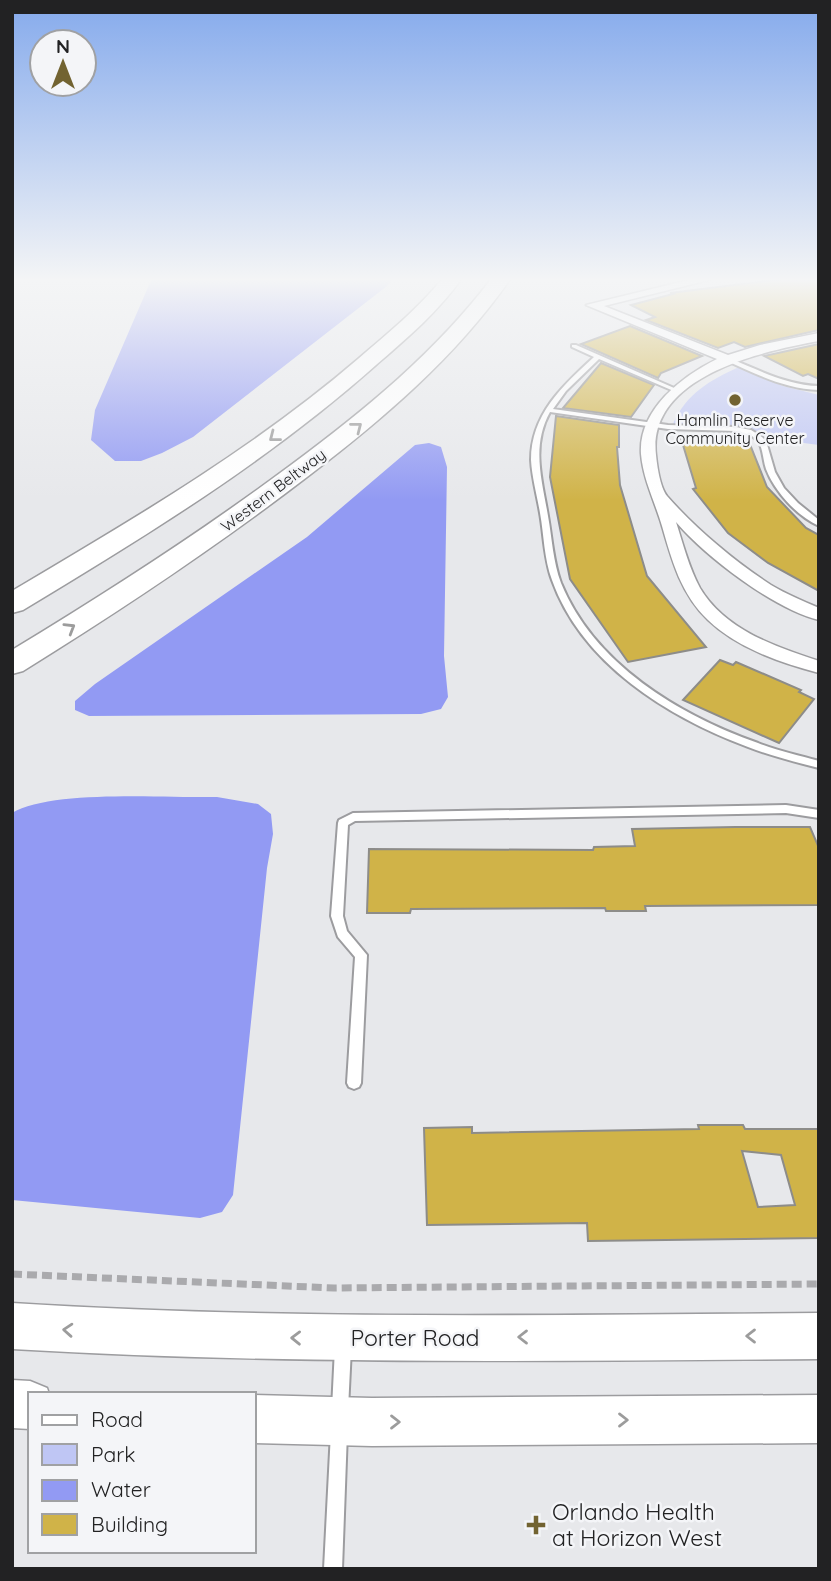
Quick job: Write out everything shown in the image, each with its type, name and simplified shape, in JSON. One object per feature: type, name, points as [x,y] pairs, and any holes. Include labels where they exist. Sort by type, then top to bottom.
[{"type":"highway","points":[[12,604],[123,537],[263,445],[378,352]]},
{"type":"highway","name":"Western Beltway","points":[[12,664],[119,598],[259,502],[368,418],[438,352]]},
{"type":"street","points":[[709,352],[727,359]]},
{"type":"street","points":[[753,352],[727,359],[701,373],[678,391],[664,407],[654,425],[648,443],[649,465],[684,573],[695,595],[718,620],[753,642],[819,667]]},
{"type":"street","points":[[659,494],[696,535],[766,589],[819,615]]},
{"type":"street","name":"Porter Road","points":[[12,1326],[130,1335],[343,1339],[819,1336]]},
{"type":"street","points":[[256,1419],[819,1419]]},
{"type":"lane","points":[[587,352],[678,391]]},
{"type":"lane","points":[[598,357],[567,384],[547,410],[536,438],[534,461],[556,582],[579,628],[629,678],[702,724],[753,746],[819,765]]},
{"type":"lane","points":[[727,359],[788,384],[819,388]]},
{"type":"lane","points":[[547,410],[654,425],[746,430],[763,440],[767,449],[767,462],[775,481],[792,501],[819,524]]},
{"type":"lane","points":[[354,1083],[361,955],[345,941],[338,928],[337,916],[343,823],[353,817],[786,809],[819,814]]},
{"type":"lane","points":[[333,1569],[343,1339]]},
{"type":"path","points":[[12,1274],[334,1288],[819,1284]]},
{"type":"green space","points":[[739,367],[783,386],[819,395],[819,445],[773,439],[749,428],[673,424],[678,413],[700,389]]},
{"type":"water","points":[[120,352],[302,352],[193,437],[141,461],[115,461],[91,440],[95,410]]},
{"type":"water","points":[[429,443],[441,447],[447,467],[444,656],[448,697],[441,709],[421,714],[89,716],[75,710],[75,701],[95,684],[307,537],[415,445]]},
{"type":"water","points":[[217,797],[258,804],[271,814],[273,834],[267,868],[233,1195],[222,1212],[200,1218],[12,1200],[12,813],[30,805],[81,798]]},
{"type":"building","points":[[599,352],[692,352],[702,356],[661,373],[658,378]]},
{"type":"building","points":[[783,352],[819,352],[819,379],[808,374],[803,376],[764,356]]},
{"type":"building","points":[[601,363],[654,385],[631,417],[563,408]]},
{"type":"building","points":[[556,416],[619,425],[617,447],[620,485],[647,576],[706,647],[628,662],[570,579],[550,477]]},
{"type":"building","points":[[680,435],[747,437],[767,487],[806,528],[819,535],[819,591],[768,563],[728,533],[693,489],[696,488]]},
{"type":"building","points":[[720,660],[733,665],[736,662],[801,690],[799,692],[814,699],[779,743],[683,700]]},
{"type":"building","points":[[810,827],[819,848],[819,905],[645,906],[646,911],[606,911],[605,908],[411,909],[410,913],[367,913],[369,849],[593,850],[594,847],[635,846],[632,829]]},
{"type":"building","points":[[698,1125],[743,1125],[745,1129],[819,1129],[819,1238],[588,1241],[587,1223],[427,1225],[424,1128],[472,1127],[472,1133],[699,1129]],"holes":[[[742,1151],[781,1155],[795,1205],[758,1207]]]},
{"type":"place","name":"Hamlin Reserve Community Center","points":[[735,400]]},
{"type":"place","name":"Orlando Health at Horizon West","points":[[536,1525]]}]
